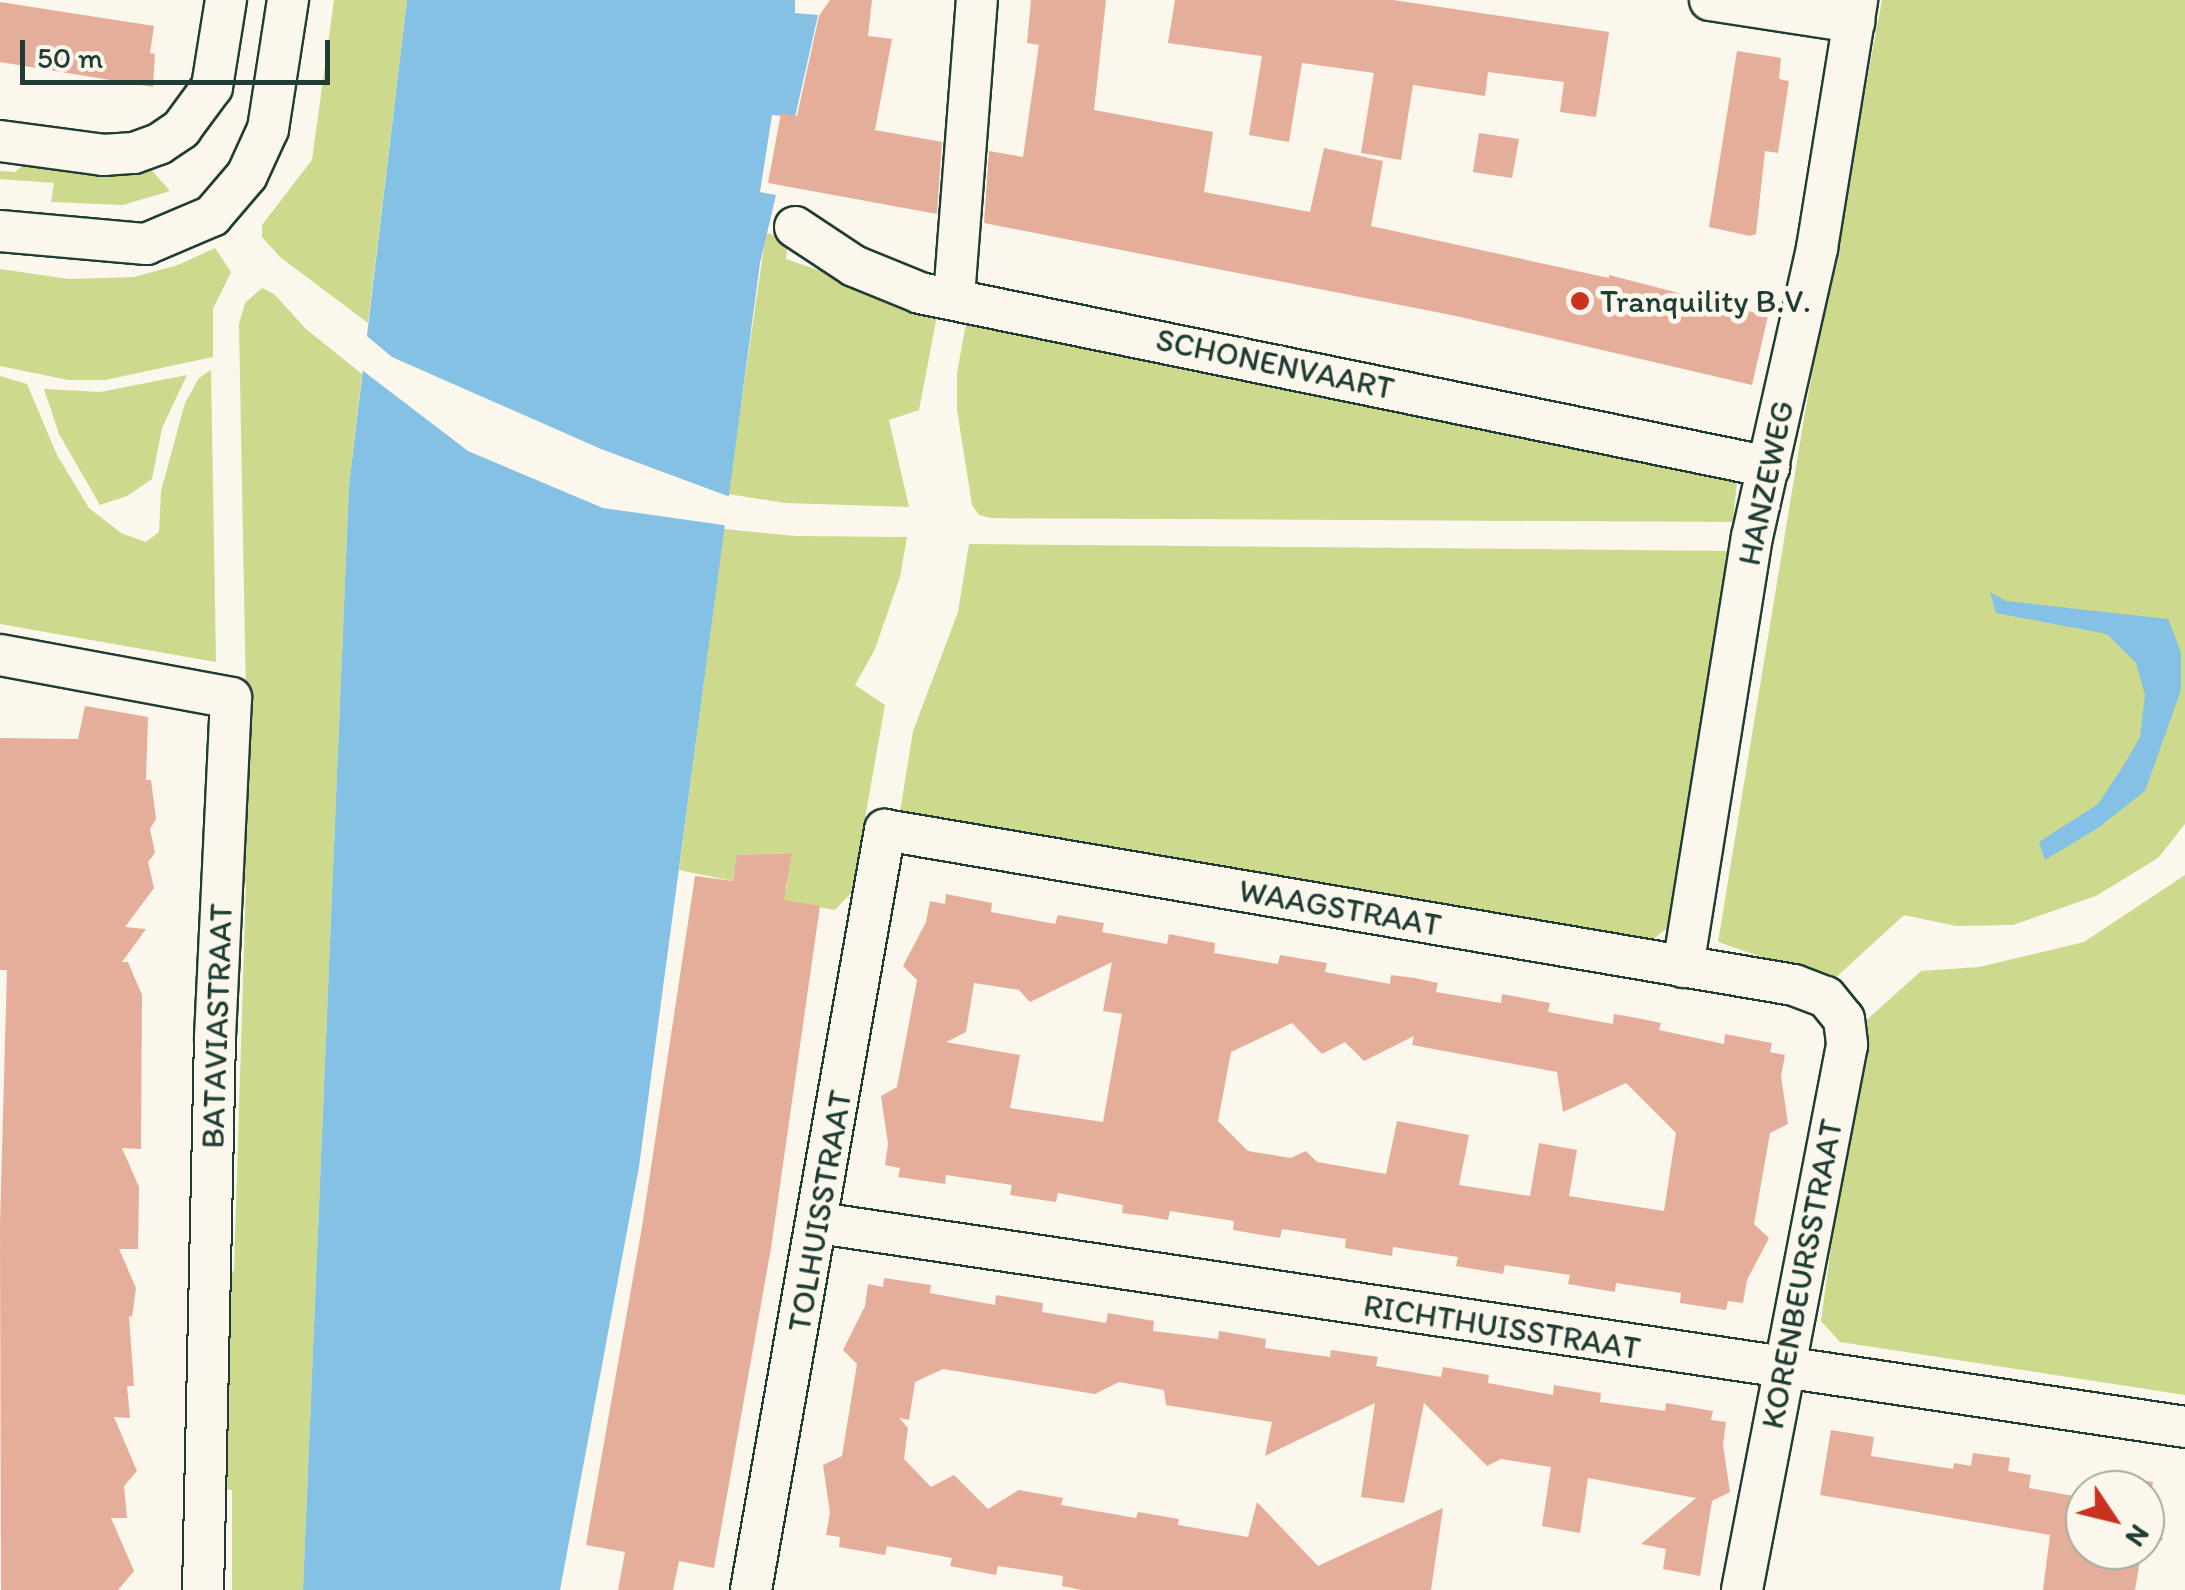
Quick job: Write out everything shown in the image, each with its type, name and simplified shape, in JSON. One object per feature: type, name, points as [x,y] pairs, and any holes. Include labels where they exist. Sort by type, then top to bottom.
[{"type":"street","points":[[0,140],[103,156],[134,153],[159,144],[182,129],[212,87],[226,0]]},
{"type":"street","points":[[0,231],[146,244],[212,216],[247,174],[268,129],[288,0]]},
{"type":"street","points":[[954,297],[978,0]]},
{"type":"street","points":[[1710,0],[1855,11]]},
{"type":"street","name":"HANZEWEG","points":[[1683,966],[1752,537],[1818,248],[1855,11]]},
{"type":"street","name":"SCHONENVAART","points":[[795,227],[874,276],[920,293],[1769,467]]},
{"type":"street","name":"BATAVIASTRAAT","points":[[0,655],[231,698],[216,1038],[202,1590]]},
{"type":"street","name":"WAAGSTRAAT","points":[[885,830],[1794,986]]},
{"type":"street","name":"TOLHUISSTRAAT","points":[[757,1589],[885,830]]},
{"type":"street","name":"KORENBEURSSTRAAT","points":[[1742,1590],[1847,1046],[1844,1018],[1826,997],[1794,986]]},
{"type":"street","name":"RICHTHUISSTRAAT","points":[[819,1223],[1782,1370],[2185,1427]]},
{"type":"green space","points":[[334,0],[407,0],[368,323],[280,257],[262,237],[262,225],[312,160]]},
{"type":"green space","points":[[1882,0],[2185,0],[2185,824],[2158,858],[2096,896],[2013,925],[1956,926],[1904,915],[1832,981],[1718,942],[1805,412]]},
{"type":"green space","points":[[31,158],[149,167],[170,191],[123,205],[51,202],[54,183],[0,179],[0,171],[15,172]]},
{"type":"green space","points":[[766,233],[788,238],[786,259],[938,311],[919,410],[889,420],[909,507],[785,503],[728,494]]},
{"type":"green space","points":[[215,248],[231,272],[213,309],[213,357],[105,380],[68,380],[0,366],[0,269],[69,279],[134,277],[178,265]]},
{"type":"green space","points":[[262,288],[274,294],[306,329],[362,374],[349,486],[303,1590],[232,1590],[232,1490],[215,1488],[216,1277],[234,1271],[246,882],[233,881],[246,700],[239,324],[245,303]]},
{"type":"green space","points":[[967,318],[1737,481],[1733,522],[990,518],[979,515],[972,505],[957,410],[957,373]]},
{"type":"green space","points":[[211,370],[216,662],[0,624],[0,376],[27,384],[57,455],[89,508],[121,533],[146,542],[159,532],[161,491],[185,403],[199,378]]},
{"type":"green space","points":[[187,375],[162,428],[152,479],[127,496],[100,505],[59,434],[44,389],[100,392]]},
{"type":"green space","points":[[724,529],[795,536],[907,537],[900,577],[875,649],[855,685],[885,705],[852,892],[835,910],[779,900],[786,891],[791,853],[738,855],[733,881],[679,870]]},
{"type":"green space","points":[[969,544],[1737,551],[1668,927],[1650,942],[900,812],[913,731],[958,612]]},
{"type":"green space","points":[[2185,875],[2185,1395],[1840,1342],[1821,1321],[1861,1025],[1921,971],[1979,967],[2084,942]]},
{"type":"water","points":[[407,0],[795,0],[795,13],[818,15],[795,117],[772,115],[760,192],[776,195],[760,263],[639,1167],[560,1590],[303,1590],[349,486]]},
{"type":"water","points":[[1990,592],[2006,601],[2168,619],[2181,652],[2181,690],[2145,791],[2098,828],[2045,860],[2039,842],[2098,804],[2125,763],[2140,737],[2145,695],[2136,663],[2107,634],[1996,613]]},
{"type":"pier","points":[[362,332],[392,357],[601,449],[733,498],[730,526],[603,508],[468,451],[358,367]]},
{"type":"building","points":[[830,0],[872,0],[868,36],[892,39],[875,130],[942,142],[937,214],[768,183],[781,113],[797,116],[819,16]]},
{"type":"building","points":[[1031,0],[1106,0],[1094,110],[1213,132],[1204,192],[1310,212],[1324,148],[1383,161],[1371,226],[1609,275],[1768,316],[1752,385],[1456,316],[984,223],[989,151],[1023,157],[1039,45],[1027,43]]},
{"type":"building","points":[[1175,0],[1393,0],[1609,32],[1596,117],[1560,112],[1564,82],[1488,72],[1485,96],[1413,85],[1401,160],[1361,153],[1374,73],[1302,63],[1289,142],[1249,135],[1262,56],[1168,43]]},
{"type":"building","points":[[0,2],[154,26],[150,53],[155,54],[153,87],[0,62]]},
{"type":"building","points":[[1737,51],[1781,58],[1779,79],[1789,81],[1778,153],[1765,151],[1756,234],[1750,236],[1709,227]]},
{"type":"building","points":[[1479,133],[1519,139],[1512,178],[1473,172]]},
{"type":"building","points":[[85,706],[148,717],[146,780],[151,780],[156,819],[150,829],[155,853],[148,862],[154,888],[125,927],[146,929],[122,962],[128,962],[142,995],[141,1149],[122,1148],[139,1187],[138,1249],[119,1249],[136,1288],[132,1317],[129,1316],[134,1386],[127,1386],[130,1418],[114,1417],[137,1471],[124,1486],[127,1518],[111,1518],[134,1571],[118,1590],[1,1590],[0,1224],[7,970],[0,970],[0,738],[78,739]]},
{"type":"building","points":[[792,853],[784,900],[820,906],[771,1248],[714,1568],[679,1561],[673,1590],[618,1590],[625,1552],[586,1545],[642,1227],[695,876],[733,881],[737,855]]},
{"type":"building","points":[[946,894],[992,903],[991,912],[1055,924],[1058,915],[1104,923],[1102,932],[1167,944],[1169,934],[1215,943],[1214,953],[1278,964],[1280,955],[1327,963],[1325,972],[1390,984],[1391,975],[1415,978],[1438,983],[1436,992],[1501,1003],[1502,994],[1550,1003],[1548,1012],[1613,1024],[1614,1014],[1637,1018],[1661,1023],[1659,1030],[1724,1044],[1725,1034],[1772,1043],[1770,1052],[1785,1055],[1781,1076],[1788,1124],[1770,1133],[1754,1224],[1769,1238],[1747,1280],[1743,1303],[1728,1301],[1726,1310],[1680,1303],[1681,1293],[1616,1283],[1615,1292],[1568,1284],[1570,1275],[1505,1265],[1503,1274],[1456,1266],[1458,1257],[1393,1247],[1392,1256],[1345,1248],[1346,1239],[1282,1229],[1280,1238],[1233,1230],[1234,1221],[1170,1211],[1168,1220],[1122,1213],[1123,1205],[1058,1193],[1056,1202],[1010,1195],[1012,1185],[946,1175],[945,1184],[898,1177],[900,1168],[885,1165],[888,1144],[881,1096],[897,1087],[917,980],[903,966],[926,922],[930,901],[945,904]],"holes":[[[1112,962],[1103,1011],[1122,1014],[1103,1122],[1010,1108],[1020,1055],[946,1042],[966,1032],[974,983],[1019,990],[1030,1002]],[[1292,1023],[1322,1054],[1345,1042],[1364,1061],[1414,1036],[1412,1045],[1557,1072],[1563,1112],[1626,1083],[1676,1133],[1664,1211],[1569,1196],[1577,1150],[1539,1143],[1530,1196],[1459,1185],[1469,1135],[1397,1121],[1386,1174],[1317,1162],[1306,1151],[1291,1158],[1248,1151],[1218,1121],[1231,1052]]]},
{"type":"building","points":[[884,1278],[931,1285],[930,1293],[995,1305],[996,1295],[1043,1303],[1042,1312],[1106,1323],[1108,1313],[1154,1321],[1153,1331],[1218,1339],[1219,1331],[1266,1339],[1265,1348],[1330,1357],[1331,1350],[1378,1357],[1376,1366],[1441,1377],[1443,1367],[1489,1375],[1488,1383],[1553,1395],[1554,1385],[1601,1393],[1600,1402],[1665,1411],[1666,1403],[1713,1411],[1711,1420],[1726,1422],[1723,1445],[1730,1492],[1712,1501],[1700,1576],[1663,1569],[1666,1549],[1641,1544],[1696,1498],[1588,1478],[1580,1533],[1542,1526],[1551,1467],[1501,1459],[1487,1466],[1424,1403],[1404,1503],[1361,1497],[1375,1403],[1265,1456],[1272,1422],[1166,1405],[1164,1390],[1119,1382],[1095,1394],[943,1369],[915,1382],[909,1420],[899,1418],[908,1428],[904,1459],[931,1487],[954,1475],[988,1509],[1019,1490],[1063,1498],[1061,1505],[1136,1518],[1138,1512],[1179,1519],[1178,1525],[1248,1537],[1257,1502],[1318,1566],[1443,1508],[1431,1590],[1082,1590],[1062,1586],[1063,1576],[998,1566],[996,1575],[950,1566],[952,1558],[887,1546],[885,1555],[839,1547],[840,1537],[826,1535],[830,1513],[823,1465],[842,1456],[857,1364],[843,1350],[865,1306],[868,1284],[883,1287]]},
{"type":"building","points":[[1831,1430],[1874,1437],[1871,1456],[1953,1469],[1954,1463],[1971,1466],[1973,1453],[2010,1458],[2008,1471],[2031,1475],[2029,1488],[2065,1494],[2065,1570],[2138,1570],[2135,1590],[2043,1590],[2050,1535],[1820,1495]]},
{"type":"place","name":"Tranquility B.V.","points":[[1580,301]]}]
